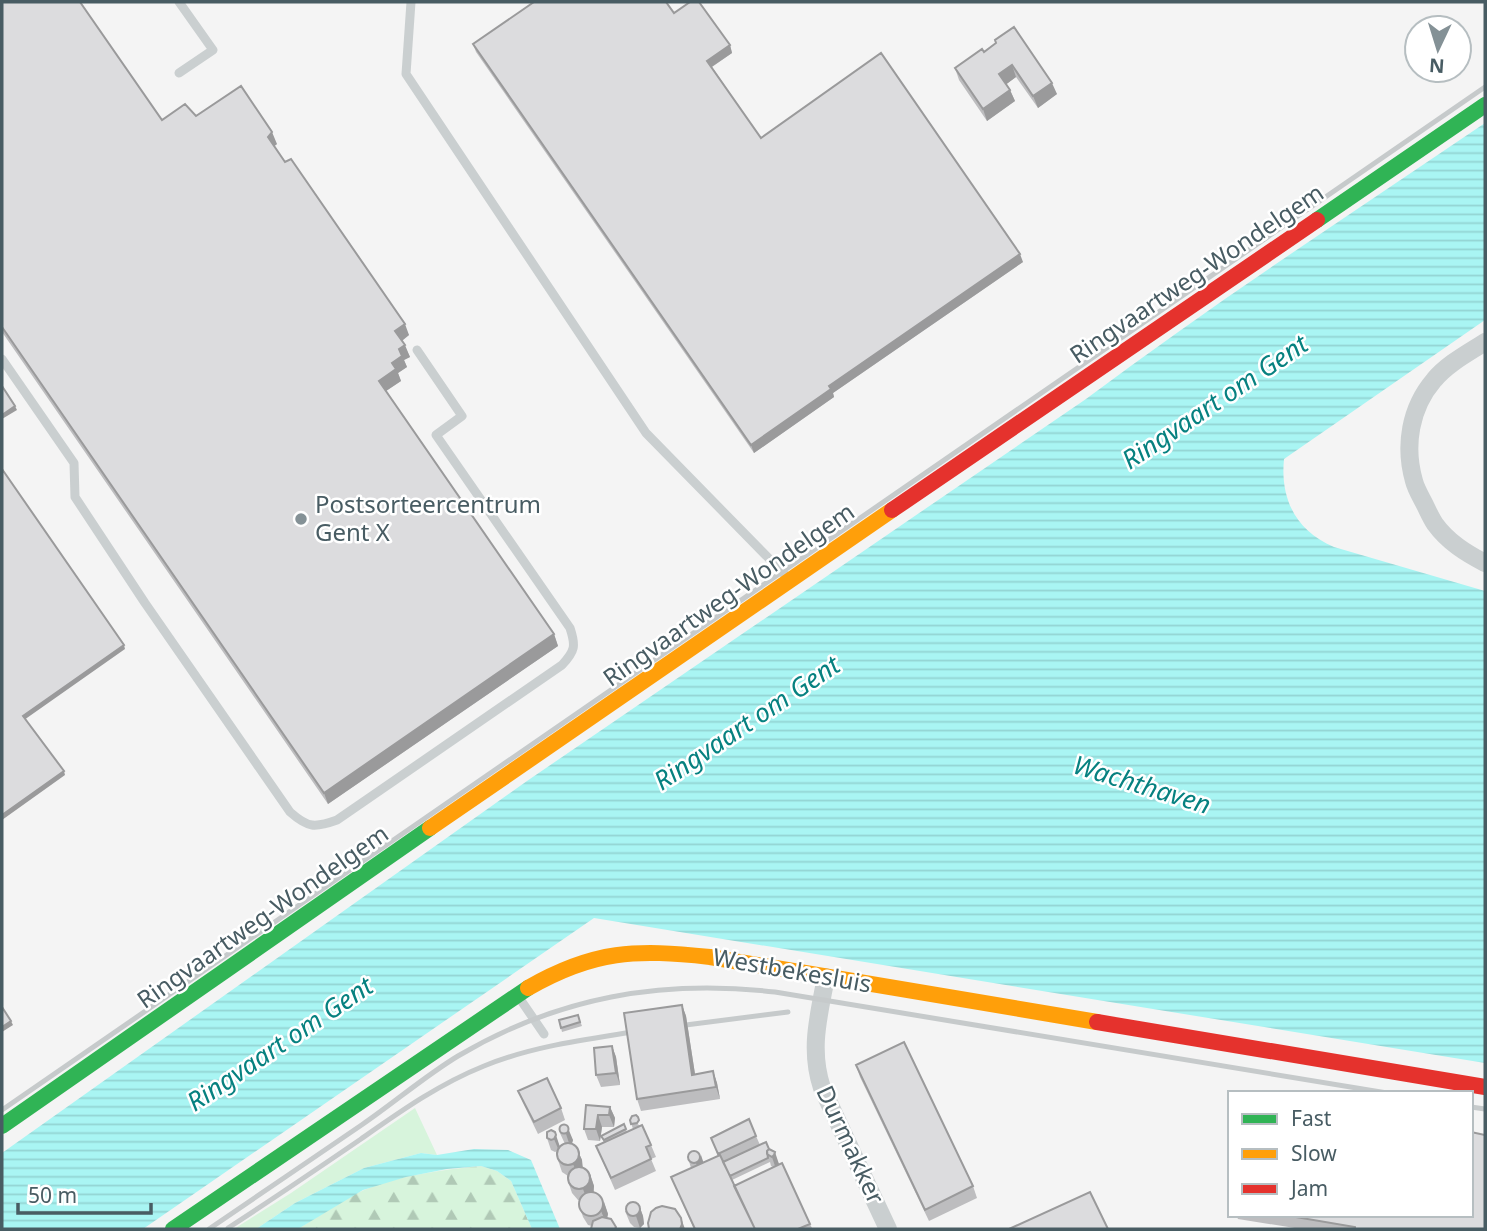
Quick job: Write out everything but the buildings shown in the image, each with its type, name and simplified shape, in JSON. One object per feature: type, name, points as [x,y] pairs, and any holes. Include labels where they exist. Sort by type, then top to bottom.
[{"type":"street","name":"Ringvaartweg-Wondelgem","points":[[2,1126],[1058,395],[1485,105]]},
{"type":"street","points":[[1485,341],[1435,379],[1423,395],[1409,434],[1409,457],[1414,482],[1435,523],[1465,552],[1485,563]]},
{"type":"street","name":"Westbekesluis","points":[[173,1229],[517,994],[569,966],[631,951],[690,954],[1485,1087]]},
{"type":"street","name":"Durmakker","points":[[826,977],[816,1039],[815,1062],[818,1075],[888,1229]]},
{"type":"lane","points":[[179,2],[213,50],[179,73]]},
{"type":"lane","points":[[411,2],[406,74],[646,433],[790,580]]},
{"type":"lane","points":[[2,359],[74,463],[75,497],[145,603],[290,813],[302,822],[320,826],[337,820],[562,665],[572,655],[575,642],[570,628],[436,435],[462,416],[416,350]]},
{"type":"lane","points":[[517,994],[544,1034]]},
{"type":"green space","points":[[415,1108],[437,1155],[421,1153],[364,1168],[295,1203],[256,1229],[234,1229],[291,1193]]},
{"type":"green space","points":[[481,1166],[497,1171],[511,1181],[532,1229],[298,1229],[347,1198],[392,1180]]},
{"type":"water","points":[[1485,123],[1485,320],[1284,459],[1283,474],[1293,512],[1300,523],[1321,540],[1334,547],[1485,591],[1485,1063],[594,918],[143,1229],[2,1229],[2,1153],[527,781]]},
{"type":"water","points":[[474,1149],[508,1150],[531,1160],[560,1229],[532,1229],[511,1181],[497,1171],[481,1166],[406,1177],[363,1190],[298,1229],[256,1229],[295,1203],[364,1168],[421,1153],[437,1155]]},
{"type":"railway","points":[[2,1110],[1485,87]]},
{"type":"railway","points":[[209,1229],[458,1056],[534,1019],[572,1006],[651,991],[691,988],[775,992],[1375,1091]]},
{"type":"railway","points":[[670,1027],[788,1012]]},
{"type":"railway","points":[[228,1228],[406,1108],[467,1073],[543,1048],[645,1030]]},
{"type":"railway","points":[[1473,1107],[1485,1109]]},
{"type":"traffic: fast","points":[[1317,220],[1485,105]]},
{"type":"traffic: fast","points":[[2,1126],[430,828]]},
{"type":"traffic: fast","points":[[173,1229],[528,988]]},
{"type":"traffic: slow","points":[[430,828],[892,510]]},
{"type":"traffic: slow","points":[[528,988],[552,975],[595,959],[637,953],[684,954],[1097,1022]]},
{"type":"traffic: jam","points":[[892,510],[1317,220]]},
{"type":"traffic: jam","points":[[1097,1022],[1485,1087]]},
{"type":"place","name":"Postsorteercentrum Gent X","points":[[301,519]]},
{"type":"water label","name":"Ringvaart om Gent","points":[[1215,402]]},
{"type":"water label","name":"Ringvaart om Gent","points":[[747,723]]},
{"type":"water label","name":"Wachthaven","points":[[1142,785]]},
{"type":"water label","name":"Ringvaart om Gent","points":[[280,1044]]}]
